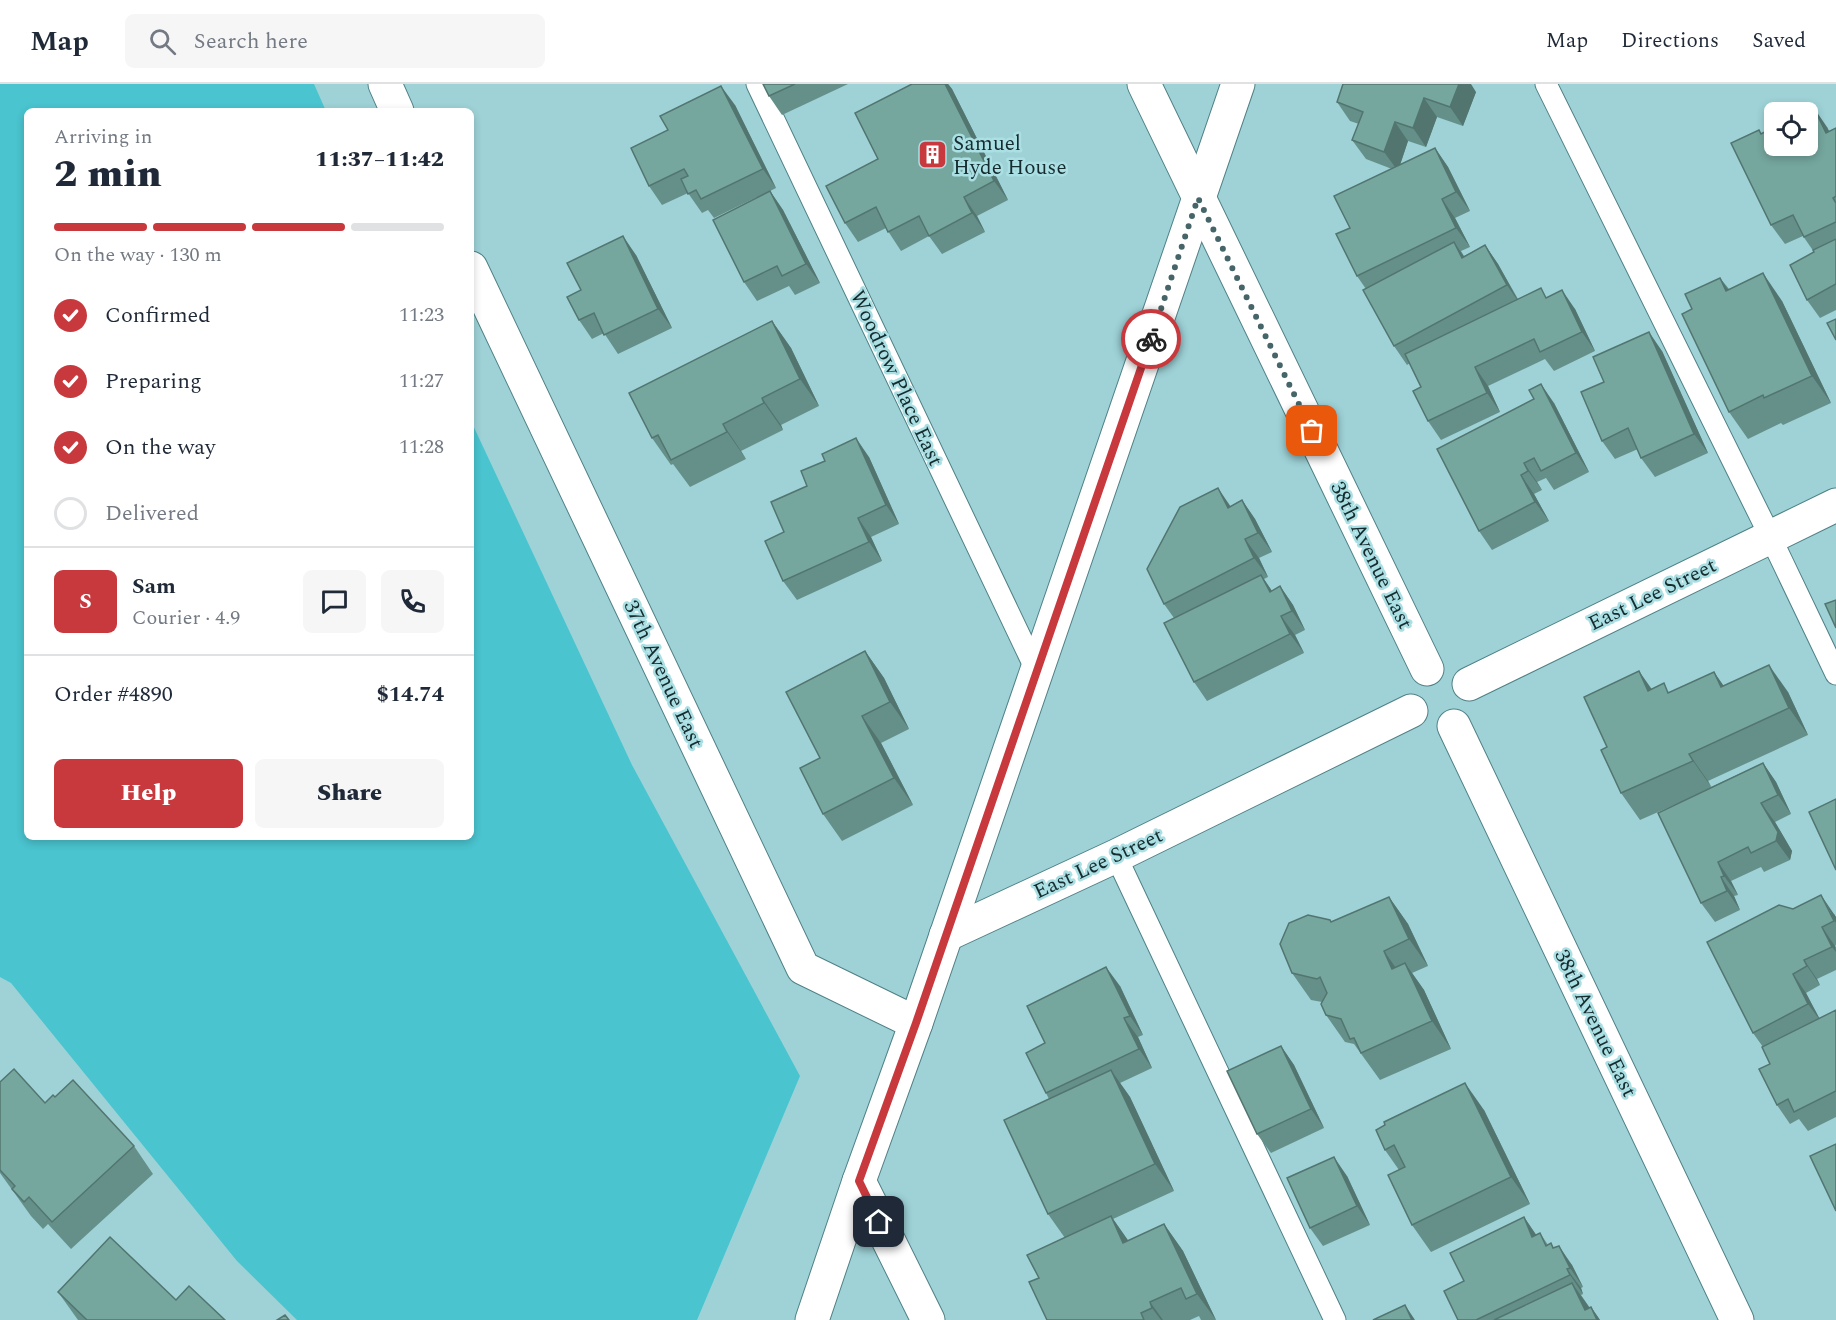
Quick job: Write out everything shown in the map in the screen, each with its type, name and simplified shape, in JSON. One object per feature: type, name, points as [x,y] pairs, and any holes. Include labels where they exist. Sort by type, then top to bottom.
[{"type":"street","points":[[385,84],[396,108]]},
{"type":"street","name":"38th Avenue East","points":[[1144,84],[1427,669]]},
{"type":"street","points":[[812,1320],[1238,84]]},
{"type":"street","name":"37th Avenue East","points":[[474,274],[803,968],[916,1023]]},
{"type":"street","name":"East Lee Street","points":[[1469,684],[1836,505]]},
{"type":"street","points":[[1432,666],[1454,669],[1463,675],[1469,684],[1472,694],[1471,705],[1467,714],[1454,726],[1441,730],[1431,729],[1414,717],[1408,697],[1409,687],[1414,678],[1432,666]]},
{"type":"street","name":"East Lee Street","points":[[946,935],[1116,856],[1411,711]]},
{"type":"street","name":"38th Avenue East","points":[[1454,726],[1737,1320]]},
{"type":"street","points":[[859,1181],[928,1320]]},
{"type":"lane","name":"Woodrow Place East","points":[[757,84],[1037,672]]},
{"type":"lane","points":[[1546,84],[1836,674]]},
{"type":"lane","points":[[1116,856],[1335,1320]]},
{"type":"shaded area","points":[[0,84],[314,84],[325,108],[24,108],[24,840],[474,840],[474,427],[632,765],[800,1076],[697,1320],[297,1320],[237,1261],[11,983],[0,977]]},
{"type":"building","points":[[763,84],[795,84],[769,96]]},
{"type":"building","name":"Samuel Hyde House","points":[[912,84],[945,84],[994,181],[964,197],[972,213],[929,236],[919,216],[888,232],[876,207],[845,223],[826,186],[878,159],[855,113]]},
{"type":"building","points":[[1343,84],[1459,84],[1450,107],[1424,98],[1413,128],[1395,122],[1384,152],[1352,140],[1363,112],[1337,102]]},
{"type":"building","points":[[721,86],[763,169],[701,199],[696,190],[688,194],[681,179],[688,176],[684,169],[649,186],[631,148],[668,130],[660,116]]},
{"type":"building","points":[[1818,116],[1826,133],[1836,128],[1836,196],[1833,198],[1836,203],[1836,222],[1804,237],[1793,215],[1771,225],[1731,143],[1759,130],[1761,134],[1764,132],[1764,156],[1818,156]]},
{"type":"building","points":[[1435,148],[1456,192],[1442,199],[1456,228],[1357,276],[1336,234],[1350,228],[1334,196]]},
{"type":"building","points":[[770,191],[806,264],[782,276],[777,266],[744,282],[713,220]]},
{"type":"building","points":[[623,236],[658,309],[604,335],[594,313],[579,320],[567,297],[581,290],[567,263]]},
{"type":"building","points":[[1836,239],[1836,284],[1807,300],[1790,265]]},
{"type":"building","points":[[1454,242],[1462,258],[1485,245],[1507,285],[1394,346],[1363,290]]},
{"type":"building","points":[[1763,273],[1812,376],[1764,398],[1763,395],[1729,412],[1682,314],[1692,309],[1685,294],[1720,278],[1726,291]]},
{"type":"building","points":[[1541,288],[1546,298],[1562,290],[1582,332],[1540,352],[1534,339],[1475,367],[1487,393],[1428,421],[1413,391],[1421,387],[1405,354]]},
{"type":"building","points":[[1836,319],[1836,340],[1827,323]]},
{"type":"building","points":[[772,321],[800,379],[762,398],[764,403],[723,424],[727,432],[671,460],[658,435],[652,438],[629,393]]},
{"type":"building","points":[[1649,332],[1694,434],[1641,458],[1628,428],[1602,441],[1581,392],[1604,382],[1593,357]]},
{"type":"building","points":[[1541,384],[1576,453],[1541,471],[1534,458],[1524,463],[1528,471],[1521,475],[1535,502],[1479,531],[1437,449],[1534,399],[1529,390]]},
{"type":"building","points":[[856,438],[886,505],[858,518],[869,542],[783,581],[765,541],[784,532],[771,502],[807,486],[801,471],[825,461],[822,454]]},
{"type":"building","points":[[1218,488],[1228,508],[1242,500],[1258,533],[1245,539],[1254,558],[1164,604],[1147,569],[1180,507]]},
{"type":"building","points":[[1261,575],[1270,592],[1280,586],[1292,611],[1281,616],[1290,634],[1194,682],[1164,623]]},
{"type":"building","points":[[1836,600],[1836,628],[1825,604]]},
{"type":"building","points":[[865,651],[890,702],[862,716],[894,778],[823,814],[800,768],[820,758],[786,692]]},
{"type":"building","points":[[1769,665],[1789,708],[1689,754],[1693,761],[1621,793],[1601,750],[1607,747],[1584,697],[1639,671],[1648,691],[1664,683],[1668,693],[1714,672],[1721,687]]},
{"type":"building","points":[[1763,763],[1778,795],[1761,803],[1778,832],[1776,841],[1751,853],[1748,847],[1718,862],[1727,891],[1701,903],[1658,813]]},
{"type":"building","points":[[1836,799],[1836,870],[1809,812]]},
{"type":"building","points":[[1821,895],[1834,921],[1822,927],[1832,947],[1804,960],[1807,966],[1793,974],[1808,1004],[1753,1033],[1707,942],[1779,905],[1793,909]]},
{"type":"building","points":[[1389,897],[1409,939],[1384,951],[1392,969],[1405,963],[1432,1021],[1361,1053],[1354,1038],[1350,1039],[1341,1019],[1326,1015],[1321,1004],[1327,993],[1320,977],[1317,979],[1292,973],[1280,944],[1289,923],[1308,915],[1331,922]]},
{"type":"building","points":[[1106,967],[1130,1016],[1124,1018],[1139,1049],[1046,1093],[1026,1053],[1045,1043],[1027,1006]]},
{"type":"building","points":[[1836,1010],[1836,1091],[1794,1112],[1788,1099],[1777,1105],[1759,1069],[1770,1064],[1762,1047]]},
{"type":"building","points":[[1281,1046],[1311,1109],[1257,1134],[1227,1071]]},
{"type":"building","points":[[14,1069],[45,1103],[73,1080],[134,1146],[52,1222],[29,1197],[24,1202],[12,1189],[15,1186],[0,1170],[0,1082]]},
{"type":"building","points":[[1111,1070],[1155,1164],[1048,1214],[1004,1120]]},
{"type":"building","points":[[1465,1083],[1511,1177],[1412,1225],[1388,1175],[1405,1167],[1394,1145],[1385,1150],[1376,1130],[1385,1125],[1384,1122]]},
{"type":"building","points":[[1836,1144],[1836,1211],[1810,1156]]},
{"type":"building","points":[[1334,1157],[1357,1206],[1310,1228],[1287,1178]]},
{"type":"building","points":[[1111,1216],[1123,1243],[1164,1224],[1197,1294],[1186,1299],[1181,1288],[1150,1302],[1152,1308],[1141,1313],[1144,1320],[1047,1320],[1029,1282],[1039,1278],[1027,1255]]},
{"type":"building","points":[[1524,1217],[1532,1237],[1540,1233],[1546,1246],[1551,1243],[1553,1248],[1559,1246],[1570,1268],[1567,1269],[1570,1275],[1476,1320],[1458,1320],[1444,1291],[1464,1281],[1450,1253]]},
{"type":"building","points":[[110,1237],[176,1300],[189,1286],[225,1320],[87,1320],[58,1292]]},
{"type":"building","points":[[1572,1283],[1585,1310],[1591,1307],[1597,1320],[1494,1320]]},
{"type":"building","points":[[1405,1305],[1412,1320],[1373,1320]]},
{"type":"building","points":[[285,1315],[289,1320],[277,1320]]},
{"type":"way so far","points":[[1151,339],[1198,198],[1312,431]]},
{"type":"place","name":"Samuel Hyde House","points":[[932,155]]},
{"type":"route","points":[[879,1222],[859,1181],[916,1023],[1151,339]]}]
